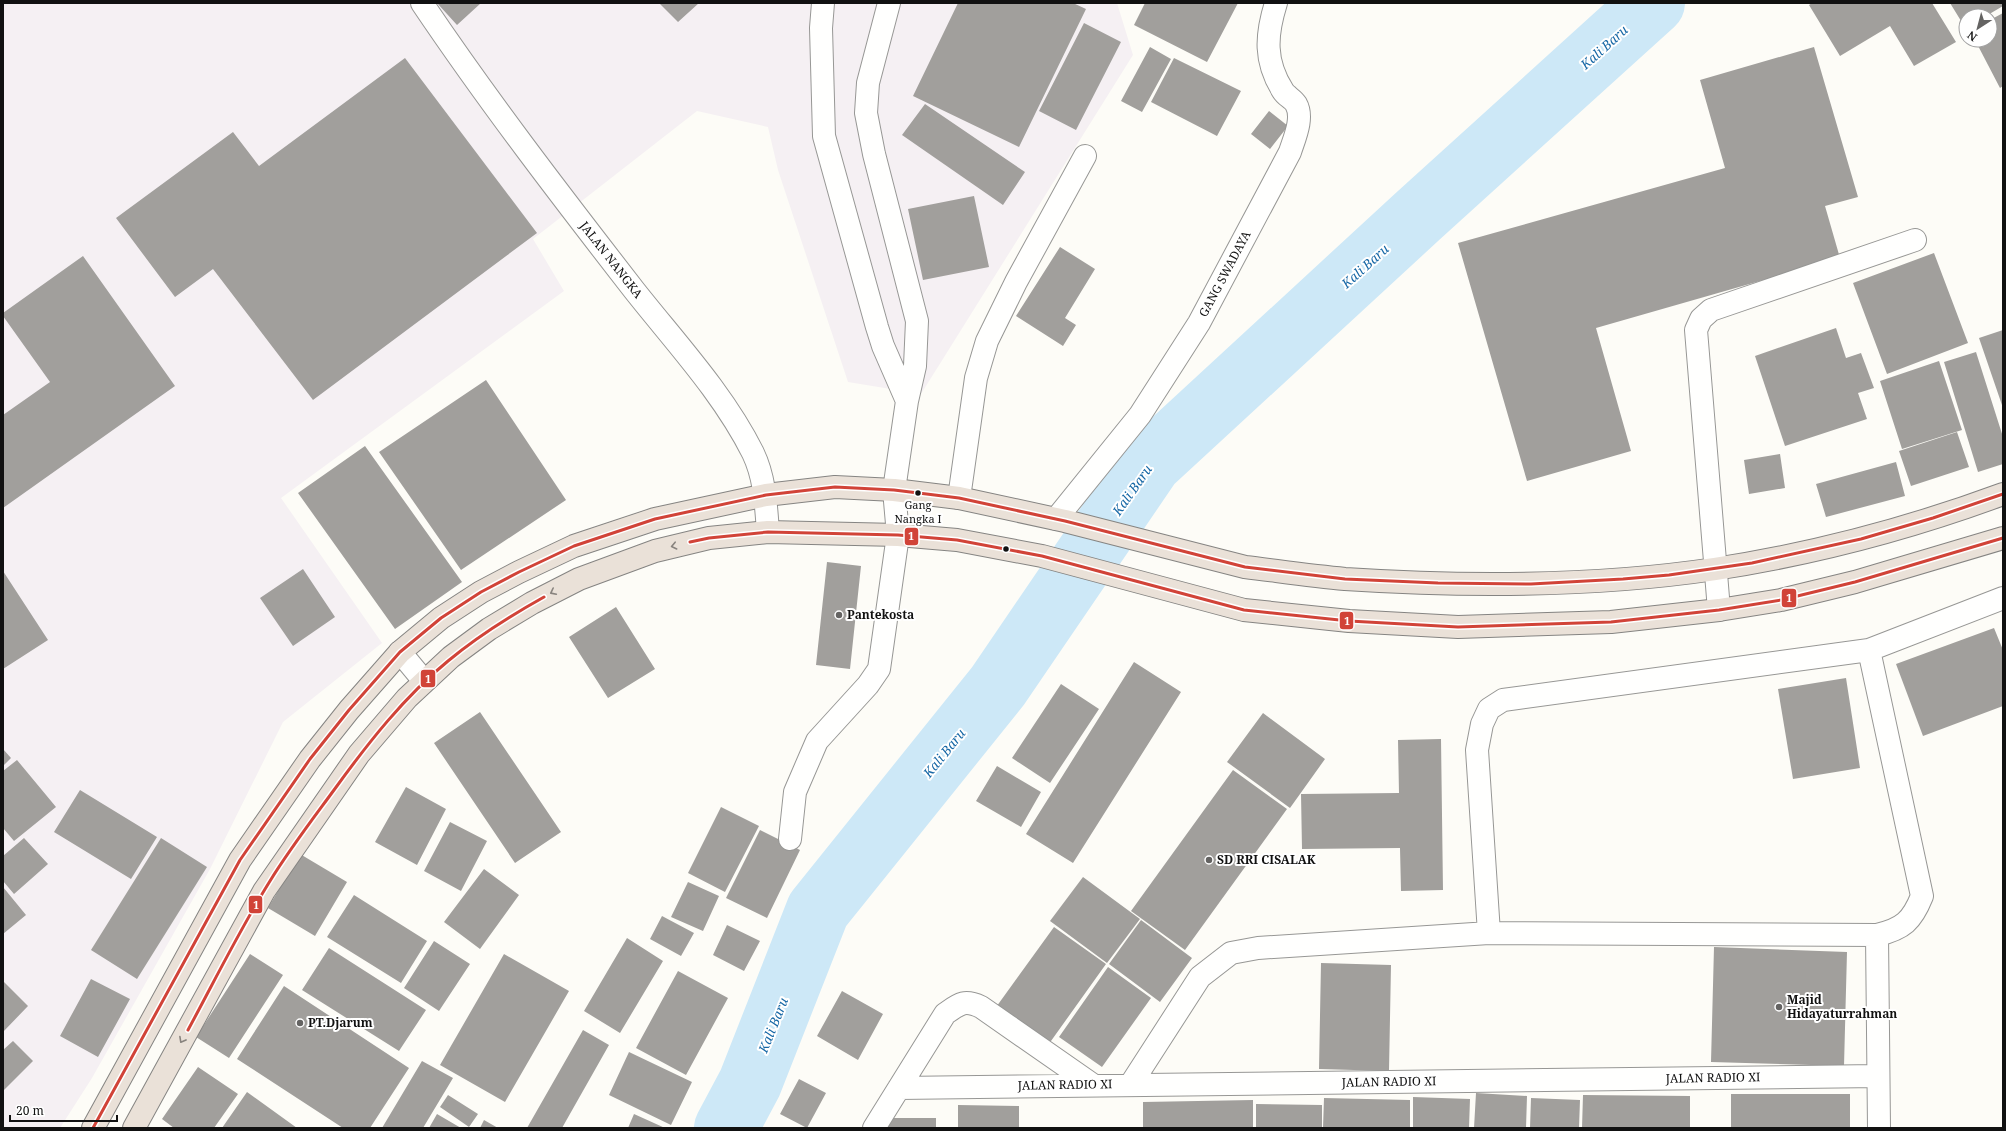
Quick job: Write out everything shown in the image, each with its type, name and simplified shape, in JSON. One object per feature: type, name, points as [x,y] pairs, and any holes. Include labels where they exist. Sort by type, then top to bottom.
[{"type":"highway","points":[[93,1128],[240,860],[310,760],[349,710],[400,652],[441,618],[481,592],[518,572],[574,546],[655,519],[766,495],[836,487],[894,490],[959,498],[1060,520],[1245,567],[1343,579],[1419,582],[1577,582],[1640,578],[1714,569],[1798,554],[1875,535],[2003,494]]},
{"type":"highway","points":[[134,1128],[264,891],[359,754],[407,698],[451,658],[489,630],[532,603],[578,579],[655,551],[709,538],[768,532],[898,535],[956,540],[1042,556],[1244,610],[1349,621],[1458,627],[1611,622],[1719,610],[1781,600],[1855,582],[2003,538]]},
{"type":"street","name":"JALAN NANGKA","points":[[422,3],[553,186],[708,382],[740,430],[753,454],[766,495],[768,532]]},
{"type":"street","points":[[823,3],[821,28],[824,136],[882,346],[907,401]]},
{"type":"street","points":[[790,839],[795,792],[817,742],[868,685],[879,669],[898,535],[894,490],[907,401],[915,366],[917,321],[874,154],[866,113],[868,83],[889,3]]},
{"type":"street","name":"GANG SWADAYA","points":[[1060,520],[1140,415],[1195,330],[1290,152],[1299,126],[1297,105],[1284,92],[1271,67],[1268,48],[1270,24],[1276,3]]},
{"type":"street","points":[[959,498],[976,378],[987,341],[1016,282],[1085,156]]},
{"type":"street","points":[[1719,610],[1714,569],[1696,330],[1701,319],[1711,310],[1915,240]]},
{"type":"street","points":[[1489,933],[1477,750],[1482,724],[1489,709],[1503,700],[1870,650],[2003,598]]},
{"type":"street","points":[[1131,1084],[1200,977],[1231,953],[1258,948],[1489,933],[1877,935],[1894,931],[1915,913],[1922,896],[1870,650]]},
{"type":"street","points":[[400,652],[424,681]]},
{"type":"street","points":[[1877,935],[1879,1128]]},
{"type":"street","points":[[874,1128],[944,1014],[959,1004],[970,1002],[982,1007],[1093,1085]]},
{"type":"street","name":"JALAN RADIO XI","points":[[899,1088],[1878,1076]]},
{"type":"shaded area","points":[[3,3],[1117,3],[1133,55],[921,394],[848,382],[778,170],[768,127],[697,111],[533,239],[564,291],[281,498],[382,643],[283,722],[210,869],[92,1078],[60,1128],[3,1128]]},
{"type":"building","points":[[437,3],[481,3],[457,25]]},
{"type":"building","points":[[659,3],[699,3],[678,22]]},
{"type":"building","points":[[958,3],[1073,3],[1086,9],[1019,147],[913,96]]},
{"type":"building","points":[[1145,3],[1238,3],[1207,62],[1134,25]]},
{"type":"building","points":[[1812,3],[1932,3],[1956,42],[1914,66],[1890,26],[1840,56],[1809,5]]},
{"type":"building","points":[[1950,3],[2003,3],[2003,6],[1998,9],[1958,8],[1958,16]]},
{"type":"building","points":[[2003,13],[2003,86],[2000,88],[1979,48],[1998,48],[1998,16]]},
{"type":"building","points":[[1084,23],[1121,42],[1076,130],[1039,111]]},
{"type":"building","points":[[1150,47],[1171,59],[1142,112],[1121,101]]},
{"type":"building","points":[[1814,47],[1858,197],[1825,206],[1840,258],[1596,328],[1631,451],[1527,481],[1458,243],[1725,168],[1700,80]]},
{"type":"building","points":[[405,58],[537,233],[313,400],[213,269],[175,297],[116,218],[233,132],[259,166]]},
{"type":"building","points":[[1174,58],[1241,91],[1217,136],[1151,102]]},
{"type":"building","points":[[925,104],[1025,172],[1003,205],[902,135]]},
{"type":"building","points":[[1269,111],[1288,126],[1270,149],[1251,134]]},
{"type":"building","points":[[974,196],[989,267],[923,280],[908,209]]},
{"type":"building","points":[[1060,247],[1095,269],[1065,318],[1076,325],[1063,346],[1016,316]]},
{"type":"building","points":[[1934,253],[1968,343],[1887,374],[1853,283]]},
{"type":"building","points":[[83,256],[175,386],[3,508],[3,415],[50,382],[3,316],[3,313]]},
{"type":"building","points":[[1836,328],[1846,358],[1861,353],[1874,388],[1858,393],[1867,419],[1785,446],[1755,356]]},
{"type":"building","points":[[2003,330],[2003,408],[1979,338]]},
{"type":"building","points":[[1976,352],[2003,437],[2003,464],[1978,472],[1944,362]]},
{"type":"building","points":[[1939,361],[1962,430],[1902,449],[1880,381]]},
{"type":"building","points":[[486,380],[566,500],[461,570],[379,452]]},
{"type":"building","points":[[1957,432],[1969,467],[1911,486],[1899,451]]},
{"type":"building","points":[[365,446],[462,582],[395,629],[298,493]]},
{"type":"building","points":[[1780,454],[1785,488],[1749,494],[1744,460]]},
{"type":"building","points":[[1896,462],[1905,496],[1826,517],[1816,484]]},
{"type":"building","name":"Pantekosta","points":[[827,562],[861,566],[850,669],[816,665]]},
{"type":"building","points":[[303,569],[335,617],[293,646],[260,598]]},
{"type":"building","points":[[3,571],[48,640],[3,669]]},
{"type":"building","points":[[616,607],[655,669],[608,698],[569,637]]},
{"type":"building","points":[[1994,628],[2003,650],[2003,706],[1923,736],[1896,664]]},
{"type":"building","points":[[1134,662],[1181,692],[1073,863],[1026,834]]},
{"type":"building","points":[[1846,678],[1860,768],[1793,779],[1778,689]]},
{"type":"building","points":[[1061,684],[1099,709],[1050,783],[1012,758]]},
{"type":"building","points":[[480,712],[561,832],[515,863],[434,743]]},
{"type":"building","points":[[1263,713],[1325,759],[1290,808],[1227,762]]},
{"type":"building","points":[[1441,739],[1443,890],[1401,891],[1400,848],[1302,849],[1301,794],[1399,793],[1398,740]]},
{"type":"building","points":[[3,749],[11,758],[3,766]]},
{"type":"building","points":[[17,760],[56,807],[14,841],[3,828],[3,771]]},
{"type":"building","points":[[997,766],[1041,792],[1021,827],[976,801]]},
{"type":"building","name":"SD RRI CISALAK","points":[[1233,770],[1287,809],[1185,950],[1131,911]]},
{"type":"building","points":[[406,787],[446,809],[417,865],[375,842]]},
{"type":"building","points":[[80,790],[157,837],[131,879],[54,832]]},
{"type":"building","points":[[721,807],[759,826],[725,892],[688,873]]},
{"type":"building","points":[[450,822],[487,841],[461,891],[424,871]]},
{"type":"building","points":[[760,830],[800,850],[767,918],[726,898]]},
{"type":"building","points":[[24,838],[48,864],[14,894],[3,881],[3,856]]},
{"type":"building","points":[[161,838],[207,867],[137,979],[91,950]]},
{"type":"building","points":[[300,854],[347,882],[315,936],[268,908]]},
{"type":"building","points":[[484,869],[519,895],[480,949],[444,922]]},
{"type":"building","points":[[1083,877],[1140,919],[1107,963],[1050,921]]},
{"type":"building","points":[[688,882],[719,896],[703,931],[671,917]]},
{"type":"building","points":[[3,887],[26,915],[3,934]]},
{"type":"building","points":[[354,895],[427,941],[401,983],[327,937]]},
{"type":"building","points":[[662,916],[694,933],[681,956],[650,939]]},
{"type":"building","points":[[1141,920],[1192,958],[1160,1002],[1109,964]]},
{"type":"building","points":[[727,925],[760,941],[744,971],[713,955]]},
{"type":"building","points":[[1054,927],[1106,964],[1046,1048],[994,1010]]},
{"type":"building","points":[[627,938],[663,961],[620,1033],[584,1011]]},
{"type":"building","points":[[434,941],[470,964],[439,1011],[404,988]]},
{"type":"building","name":"Majid Hidayaturrahman","points":[[1714,947],[1847,952],[1844,1066],[1711,1062]]},
{"type":"building","points":[[329,948],[426,1010],[399,1051],[302,990]]},
{"type":"building","points":[[250,954],[283,975],[229,1058],[196,1037]]},
{"type":"building","points":[[504,954],[569,991],[505,1102],[440,1065]]},
{"type":"building","points":[[1321,963],[1391,965],[1389,1071],[1319,1069]]},
{"type":"building","points":[[1108,967],[1151,998],[1102,1067],[1059,1037]]},
{"type":"building","points":[[678,971],[728,998],[686,1075],[636,1048]]},
{"type":"building","points":[[91,979],[130,999],[98,1057],[60,1036]]},
{"type":"building","points":[[3,981],[28,1006],[3,1032]]},
{"type":"building","name":"PT.Djarum","points":[[284,986],[409,1068],[370,1128],[343,1128],[237,1059]]},
{"type":"building","points":[[842,991],[883,1014],[858,1060],[817,1036]]},
{"type":"building","points":[[583,1030],[609,1045],[562,1128],[527,1128]]},
{"type":"building","points":[[13,1041],[33,1061],[3,1091],[3,1050]]},
{"type":"building","points":[[629,1052],[692,1082],[671,1125],[609,1095]]},
{"type":"building","points":[[422,1061],[453,1078],[423,1128],[382,1128]]},
{"type":"building","points":[[198,1067],[238,1094],[214,1128],[174,1128],[162,1119]]},
{"type":"building","points":[[799,1079],[826,1093],[807,1128],[780,1114]]},
{"type":"building","points":[[247,1092],[297,1128],[222,1128]]},
{"type":"building","points":[[1476,1093],[1527,1096],[1526,1128],[1474,1128]]},
{"type":"building","points":[[1731,1094],[1850,1094],[1850,1128],[1731,1128]]},
{"type":"building","points":[[448,1095],[478,1114],[469,1127],[440,1107]]},
{"type":"building","points":[[1583,1095],[1690,1096],[1690,1128],[1582,1128]]},
{"type":"building","points":[[1413,1097],[1470,1099],[1469,1128],[1413,1128]]},
{"type":"building","points":[[1324,1098],[1410,1100],[1410,1128],[1323,1128]]},
{"type":"building","points":[[1531,1098],[1580,1100],[1579,1128],[1530,1128]]},
{"type":"building","points":[[1253,1100],[1253,1128],[1143,1128],[1143,1102]]},
{"type":"building","points":[[1256,1104],[1322,1105],[1322,1128],[1256,1128]]},
{"type":"building","points":[[958,1105],[1019,1106],[1019,1128],[958,1128]]},
{"type":"building","points":[[437,1114],[461,1128],[429,1128]]},
{"type":"building","points":[[634,1114],[665,1128],[628,1128]]},
{"type":"building","points":[[881,1118],[936,1118],[936,1128],[882,1128]]},
{"type":"building","points":[[484,1120],[498,1128],[480,1128]]},
{"type":"waterway","name":"Kali Baru","points":[[726,1128],[750,1083],[818,910],[998,686],[1150,463],[1418,216],[1653,3]]},
{"type":"transit line","name":"1","points":[[93,1128],[240,860],[310,759],[349,710],[400,652],[441,618],[481,592],[519,572],[574,546],[655,519],[766,495],[835,487],[894,490],[959,498],[1065,521],[1245,567],[1345,579],[1438,583],[1531,584],[1669,575],[1752,563],[1861,539],[1933,518],[2003,494]]},
{"type":"transit line","name":"1","points":[[690,542],[709,538],[768,532],[898,535],[957,540],[1042,556],[1244,610],[1349,621],[1458,627],[1611,622],[1719,610],[1781,600],[1855,582],[2003,538]]},
{"type":"transit line","name":"1","points":[[188,1030],[238,936],[277,869],[373,738],[416,690],[448,661],[494,627],[544,597]]},
{"type":"place","name":"Gang Nangka I","points":[[918,493]]},
{"type":"place","name":"Pantekosta","points":[[839,615]]},
{"type":"place","name":"SD RRI CISALAK","points":[[1209,860]]},
{"type":"place","name":"Majid Hidayaturrahman","points":[[1779,1007]]},
{"type":"place","name":"PT.Djarum","points":[[300,1023]]}]
